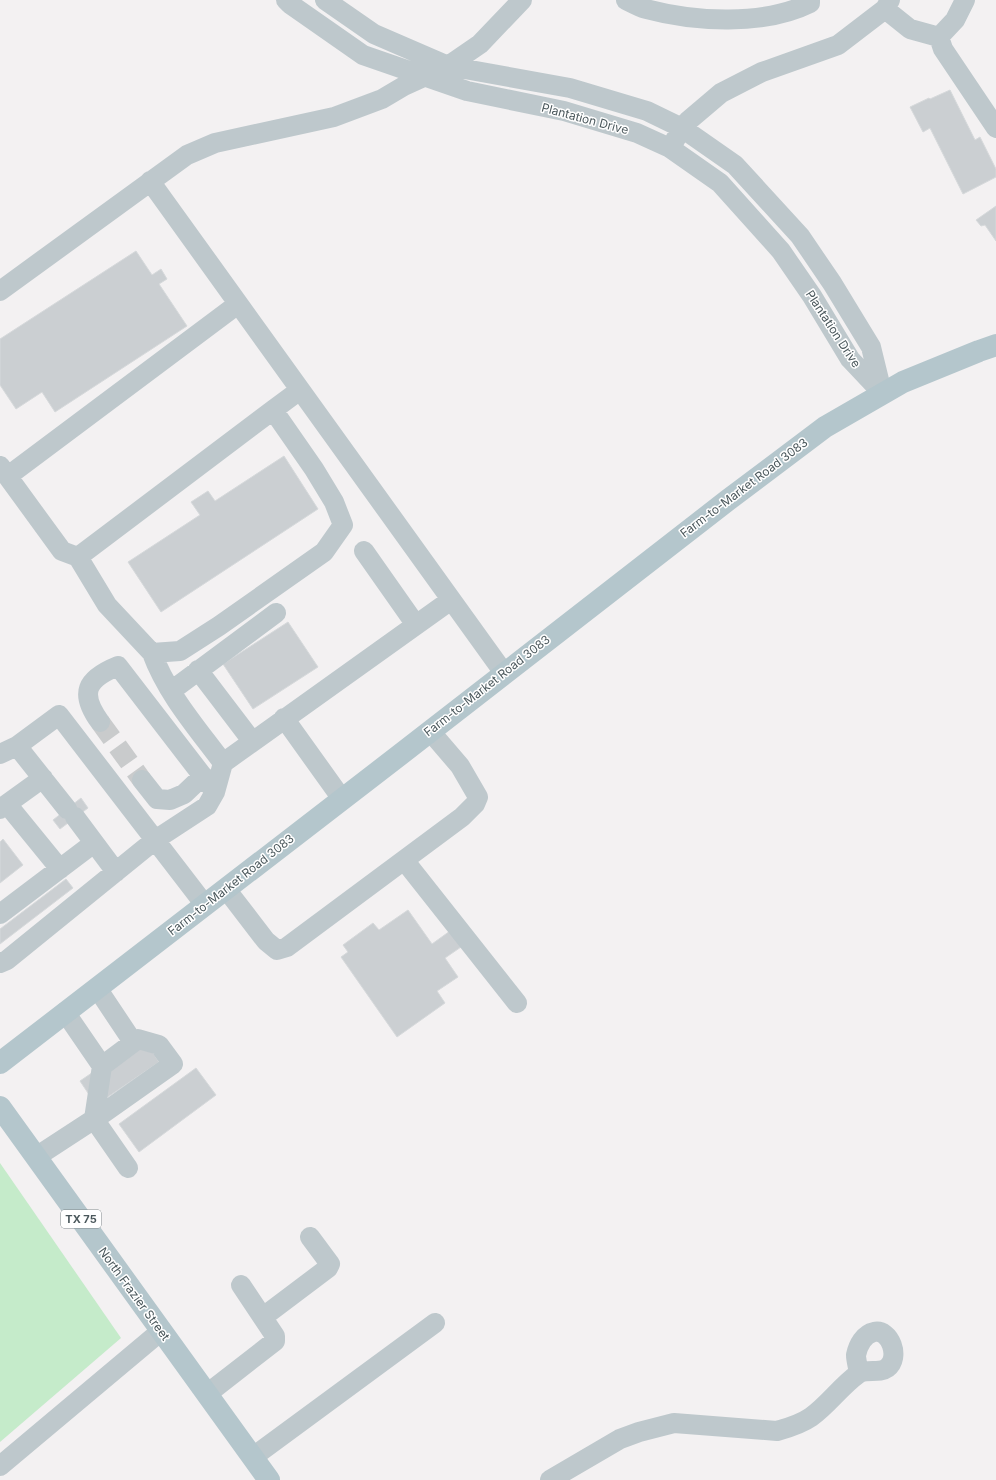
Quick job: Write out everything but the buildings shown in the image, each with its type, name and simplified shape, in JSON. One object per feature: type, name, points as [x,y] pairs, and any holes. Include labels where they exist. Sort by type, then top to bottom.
[{"type":"main road","name":"Farm-to-Market Road 3083","points":[[0,1063],[728,500],[825,427],[903,382],[979,350],[996,345]]},
{"type":"main road","name":"North Frazier Street","points":[[0,1107],[269,1480]]},
{"type":"street","name":"Plantation Drive","points":[[286,0],[363,55],[467,91],[564,111],[637,133],[670,148],[720,183],[781,251],[812,296],[850,359],[883,394]]},
{"type":"street","name":"Plantation Drive","points":[[325,0],[374,34],[448,66],[570,88],[647,112],[682,128],[735,165],[800,236],[832,283],[871,347],[883,394]]},
{"type":"street","points":[[0,291],[187,155],[215,144],[334,117],[382,99],[404,86],[448,66],[480,44],[522,0]]},
{"type":"street","points":[[626,0],[644,8],[672,14],[720,20],[746,19],[770,15],[800,8],[810,3],[810,0]]},
{"type":"street","points":[[939,37],[955,20],[965,0]]},
{"type":"street","points":[[670,148],[682,128],[721,93],[762,72],[838,45],[887,4],[910,29],[939,37]]},
{"type":"street","points":[[939,37],[943,49],[996,128]]},
{"type":"street","points":[[150,181],[504,673]]},
{"type":"street","points":[[223,763],[158,671],[152,653],[107,605],[78,557],[62,550],[4,471],[238,304]]},
{"type":"street","points":[[78,557],[300,390]]},
{"type":"street","points":[[152,653],[180,651],[219,626],[324,552],[344,526],[334,502],[314,469],[273,410]]},
{"type":"street","points":[[364,551],[416,624]]},
{"type":"street","points":[[0,963],[7,960],[155,840],[207,806],[215,792],[223,763],[451,600]]},
{"type":"street","points":[[171,691],[276,614]]},
{"type":"street","points":[[100,722],[94,714],[87,695],[90,685],[103,672],[118,666],[215,792]]},
{"type":"street","points":[[198,670],[252,741]]},
{"type":"street","points":[[116,872],[43,778],[9,750],[59,715],[205,905]]},
{"type":"street","points":[[284,718],[342,800]]},
{"type":"street","points":[[226,889],[266,941],[277,950],[287,947],[462,817],[475,804],[478,796],[460,766],[430,731]]},
{"type":"street","points":[[142,780],[157,799],[170,800],[184,794],[203,776]]},
{"type":"street","points":[[43,778],[3,806],[60,869]]},
{"type":"street","points":[[0,914],[94,843]]},
{"type":"street","points":[[404,860],[517,1003]]},
{"type":"street","points":[[97,988],[133,1042]]},
{"type":"street","points":[[65,1012],[102,1066],[94,1119],[128,1168]]},
{"type":"street","points":[[36,1157],[173,1064],[159,1045],[138,1039],[102,1066]]},
{"type":"street","points":[[262,1318],[328,1268],[330,1264],[310,1237]]},
{"type":"street","points":[[207,1394],[275,1341],[275,1336],[241,1285]]},
{"type":"street","points":[[253,1457],[435,1323]]},
{"type":"street","points":[[0,1466],[161,1330]]},
{"type":"street","points":[[550,1480],[620,1439],[639,1432],[674,1423],[777,1431],[788,1428],[810,1418],[859,1373]]},
{"type":"green space","points":[[0,1163],[121,1338],[0,1442]]},
{"type":"tunnel","points":[[100,722],[142,780]]}]
